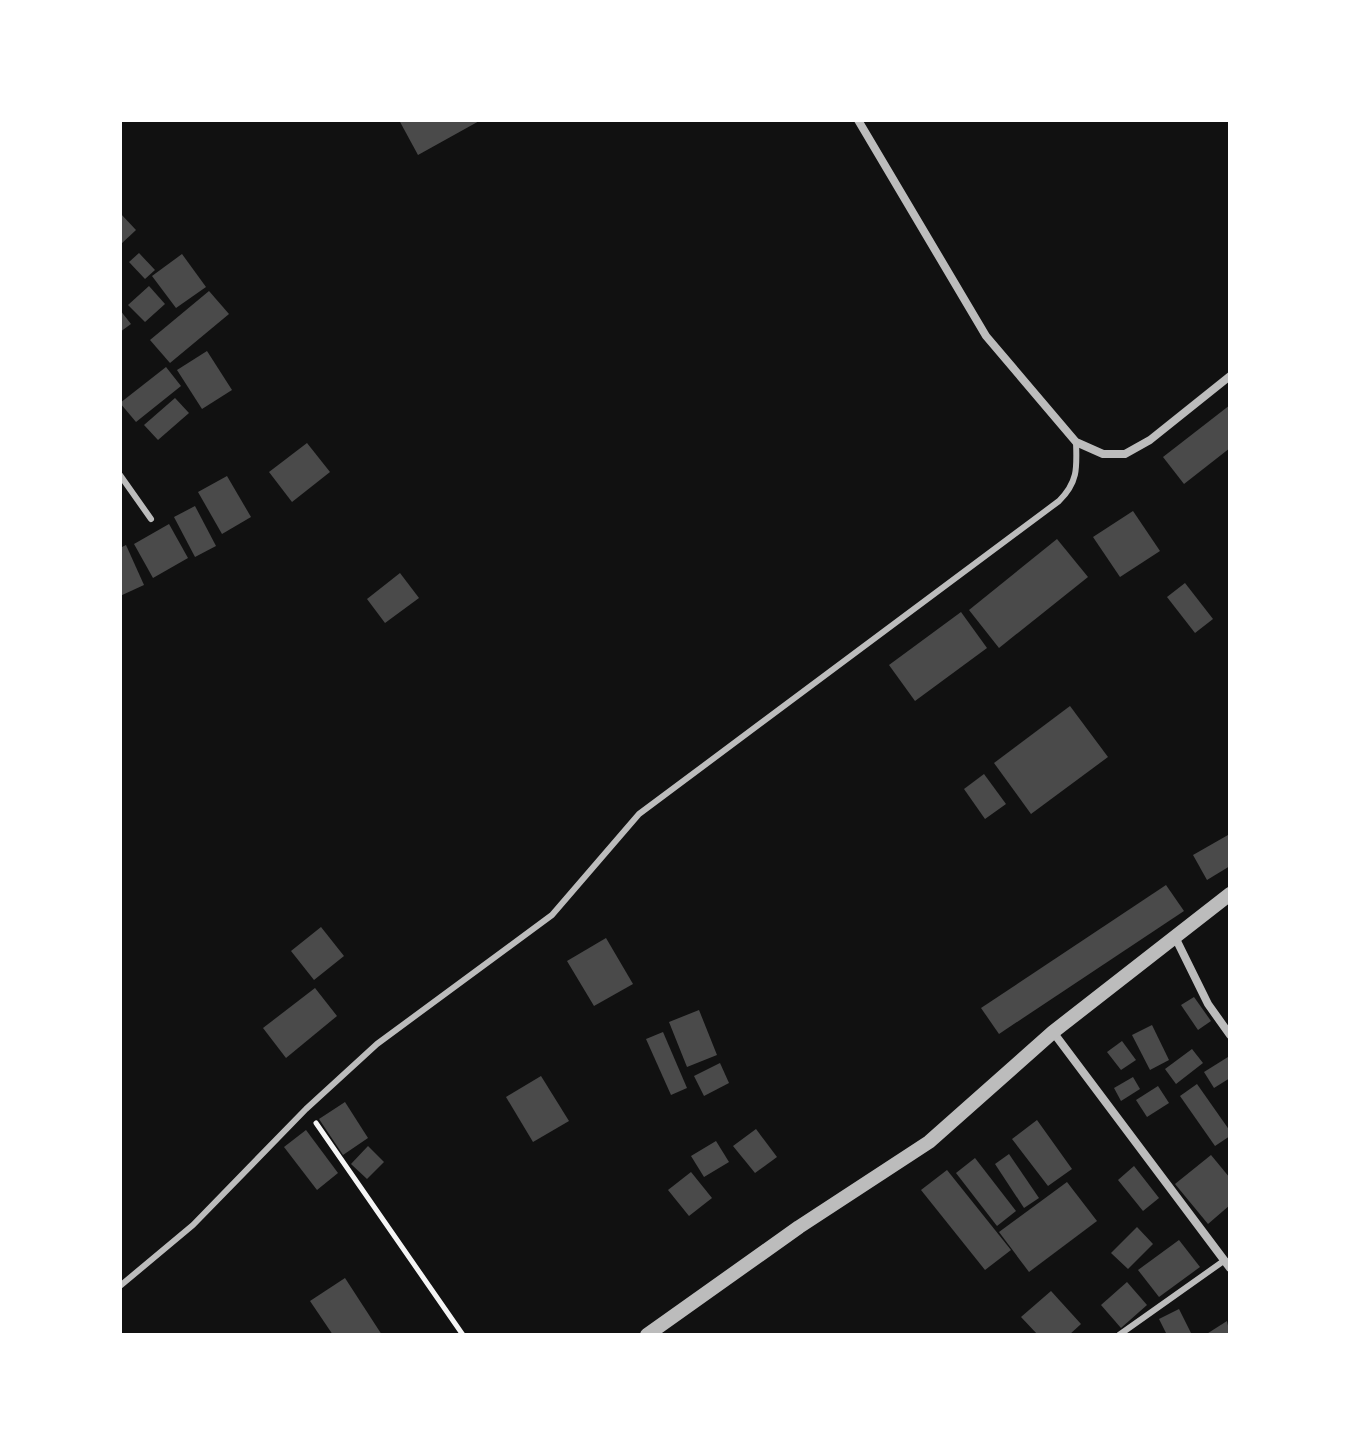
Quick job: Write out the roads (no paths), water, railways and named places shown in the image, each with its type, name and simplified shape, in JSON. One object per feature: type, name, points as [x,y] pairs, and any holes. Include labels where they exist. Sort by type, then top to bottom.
[{"type":"street","points":[[858,120],[986,336],[1076,442],[1103,454],[1125,454],[1150,440],[1230,376]]},
{"type":"street","points":[[647,1335],[799,1227],[929,1142],[1053,1032],[1230,894]]},
{"type":"street","points":[[1175,937],[1208,1004],[1230,1035]]},
{"type":"street","points":[[1053,1032],[1227,1264]]},
{"type":"lane","points":[[120,1286],[193,1225],[306,1109],[377,1044],[552,915],[639,814],[1059,501],[1073,487],[1077,473],[1076,442]]},
{"type":"lane","points":[[120,475],[151,519]]},
{"type":"lane","points":[[1119,1335],[1227,1264]]}]
